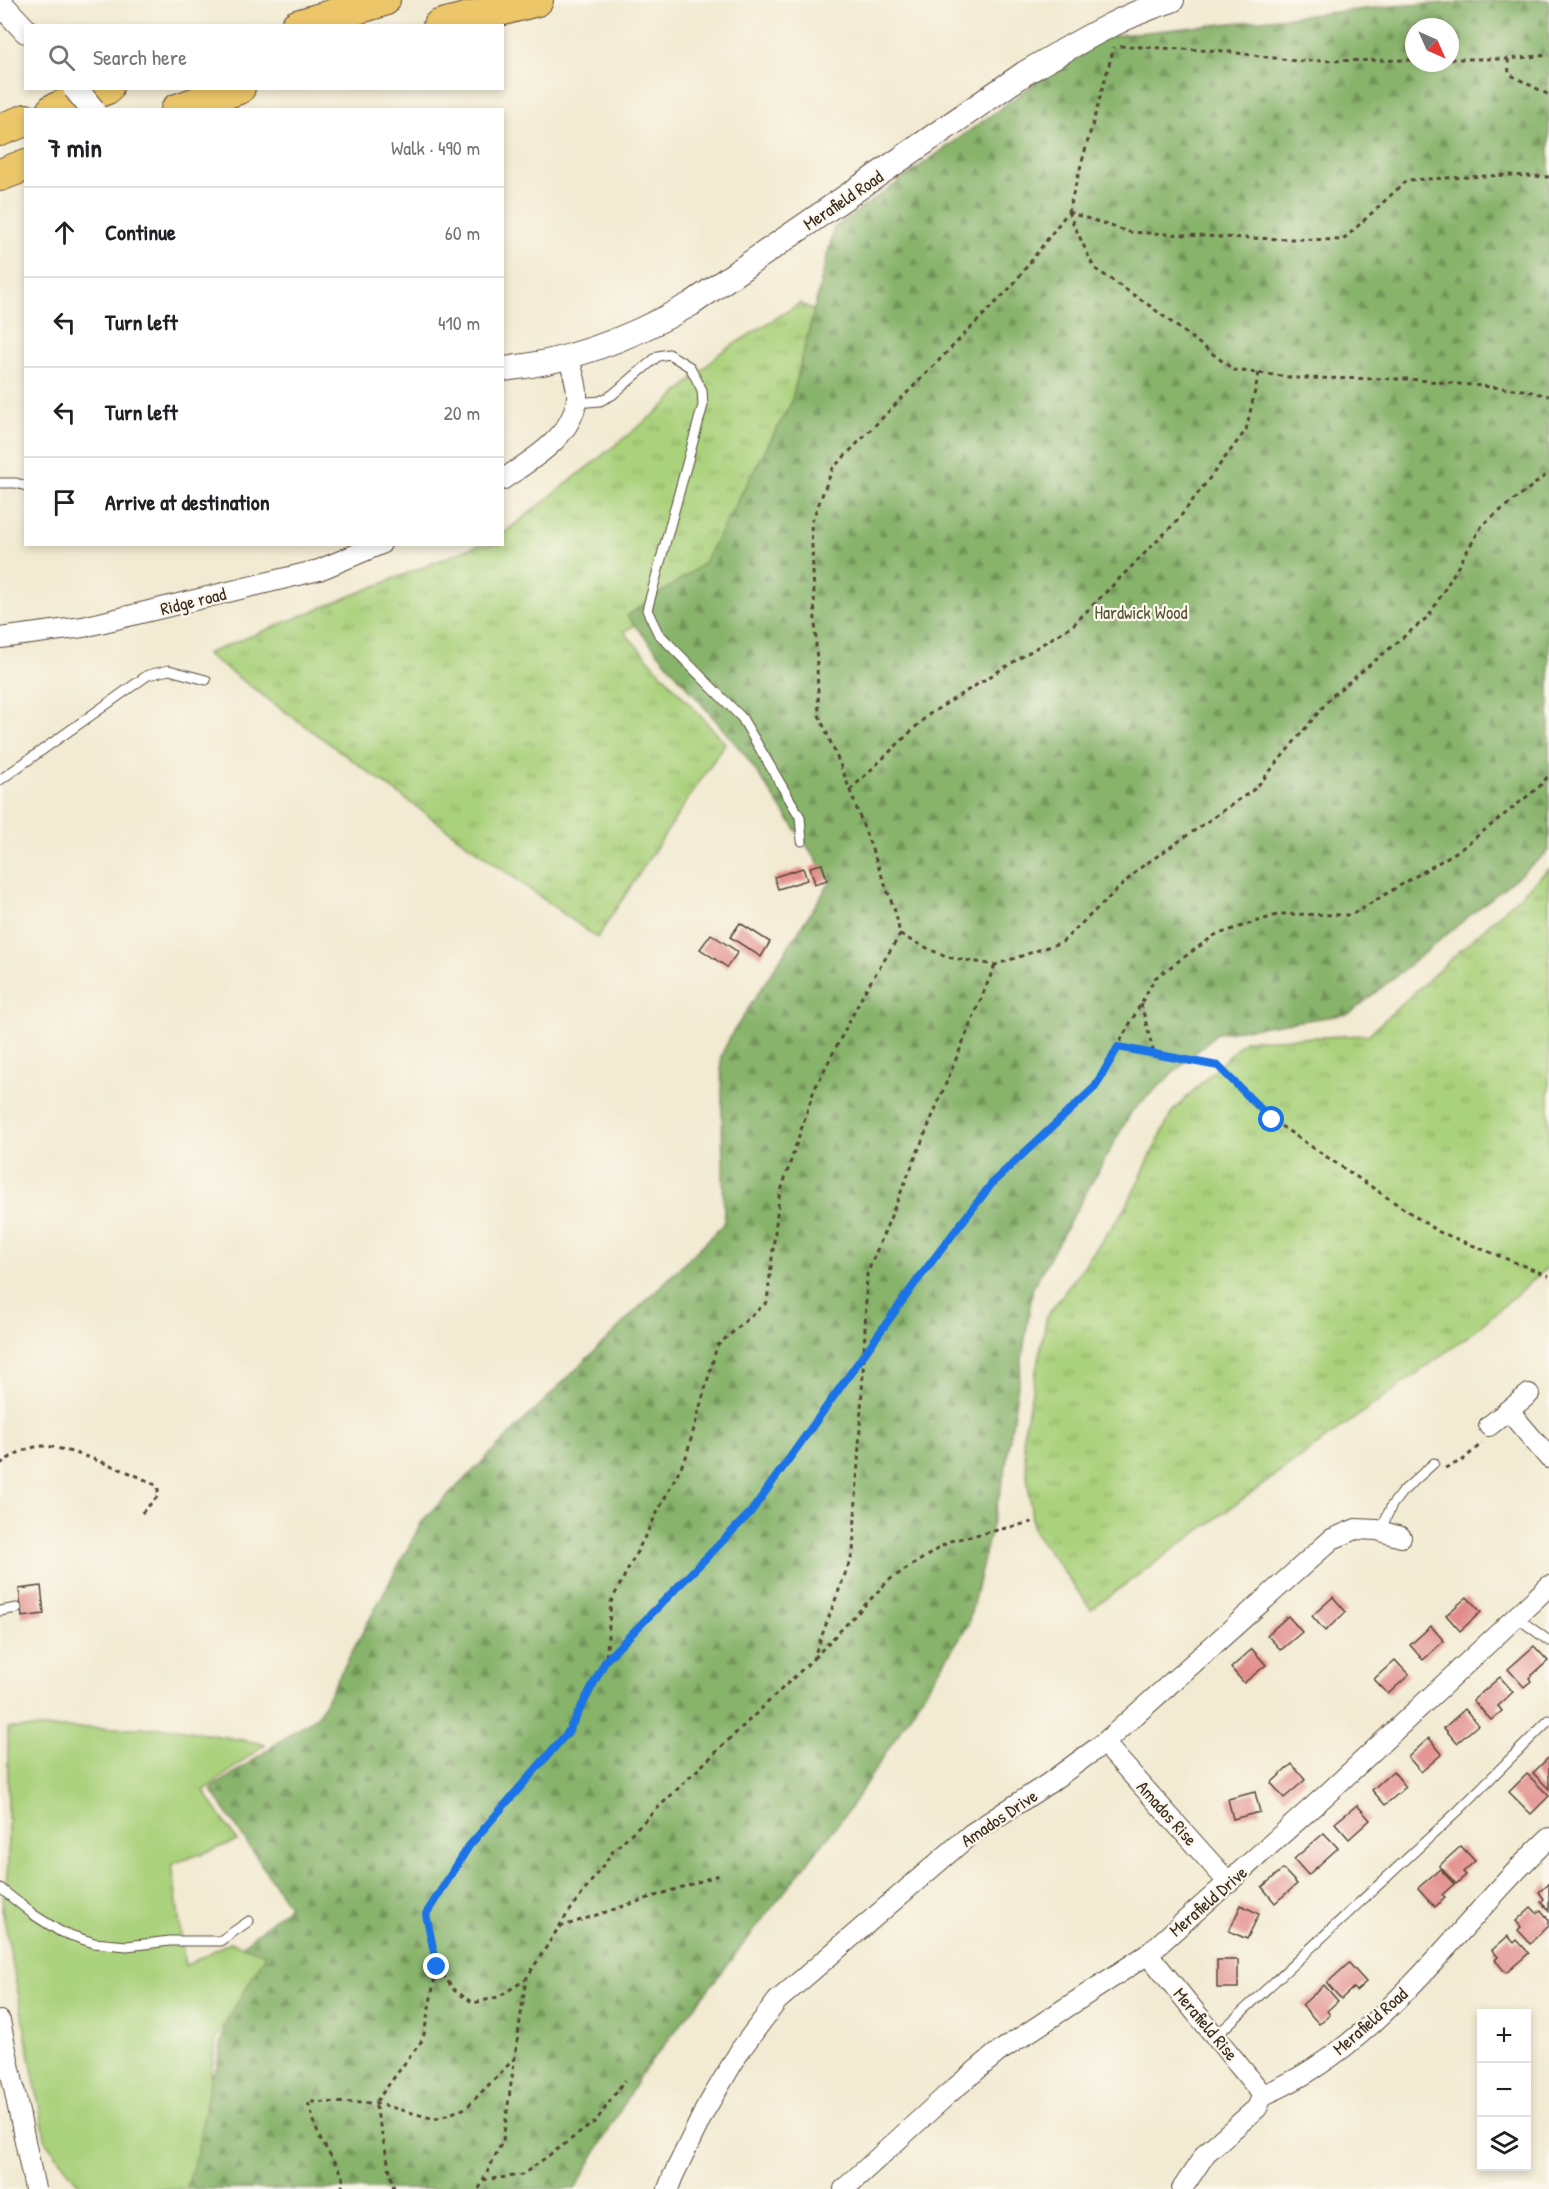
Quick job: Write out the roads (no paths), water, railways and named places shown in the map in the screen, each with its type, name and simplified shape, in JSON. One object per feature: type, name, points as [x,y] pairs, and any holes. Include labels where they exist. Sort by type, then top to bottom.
[{"type":"highway","points":[[304,24],[384,0]]},
{"type":"highway","points":[[447,24],[537,0]]},
{"type":"highway","points":[[58,108],[102,90]]},
{"type":"highway","points":[[183,108],[233,90]]},
{"type":"highway","points":[[0,130],[24,121]]},
{"type":"highway","points":[[0,175],[24,166]]},
{"type":"street","name":"Merafield Road","points":[[504,369],[549,363],[650,327],[691,304],[1025,73],[1066,49],[1147,8],[1172,0]]},
{"type":"street","points":[[0,3],[24,29]]},
{"type":"street","points":[[77,90],[91,108]]},
{"type":"street","points":[[504,479],[542,452],[568,424],[576,404],[575,383],[568,357]]},
{"type":"street","name":"Ridge road","points":[[0,638],[83,627],[308,573],[376,546]]},
{"type":"street","points":[[1489,1425],[1529,1394]]},
{"type":"street","points":[[1508,1410],[1549,1458]]},
{"type":"street","name":"Amados Drive","points":[[668,2189],[705,2110],[741,2049],[777,2001],[971,1834],[1049,1783],[1104,1743],[1332,1539],[1356,1529],[1380,1531],[1401,1537]]},
{"type":"street","name":"Merafield Drive","points":[[844,2189],[948,2094],[997,2053],[1148,1954],[1229,1883],[1549,1586]]},
{"type":"street","name":"Amados Rise","points":[[1104,1743],[1229,1883]]},
{"type":"street","name":"Merafield Road","points":[[1182,2189],[1206,2153],[1257,2108],[1263,2095],[1277,2089],[1334,2054],[1390,2007],[1549,1838]]},
{"type":"street","name":"Merafield Rise","points":[[1148,1954],[1263,2095]]},
{"type":"street","points":[[0,2021],[35,2189]]},
{"type":"lane","points":[[576,404],[600,401],[612,395],[658,356],[669,354],[690,367],[702,390],[703,405],[647,610],[658,633],[742,718],[800,817],[802,841]]},
{"type":"lane","points":[[0,483],[24,485]]},
{"type":"lane","points":[[0,780],[148,675],[169,670],[206,680]]},
{"type":"lane","points":[[1380,1531],[1392,1505],[1402,1492],[1434,1463]]},
{"type":"lane","points":[[0,1611],[17,1608]]},
{"type":"lane","points":[[1516,1617],[1549,1641]]},
{"type":"lane","points":[[1216,2036],[1458,1811],[1549,1720]]},
{"type":"lane","points":[[0,1888],[34,1915],[61,1932],[94,1943],[127,1946],[170,1941],[220,1941],[249,1921]]},
{"type":"park label","name":"Hardwick Wood","points":[[1141,612]]}]
